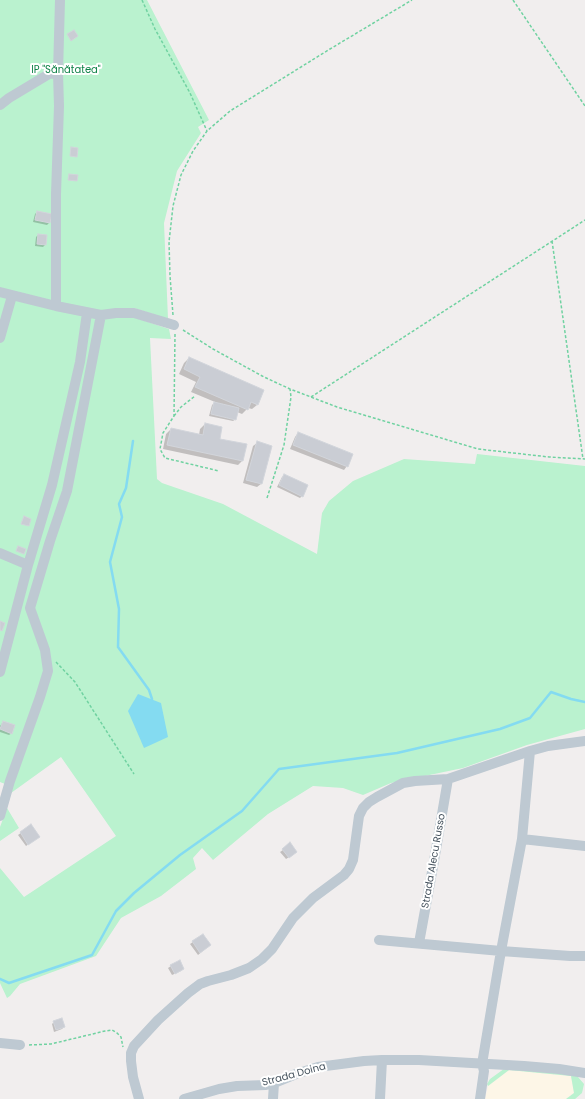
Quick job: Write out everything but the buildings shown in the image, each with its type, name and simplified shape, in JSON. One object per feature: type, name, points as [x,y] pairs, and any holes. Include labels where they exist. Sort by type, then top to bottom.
[{"type":"street","points":[[56,306],[56,194],[60,0]]},
{"type":"street","points":[[0,105],[49,74],[58,73]]},
{"type":"street","points":[[0,292],[87,313],[101,315],[134,313],[174,325]]},
{"type":"street","points":[[0,338],[12,296]]},
{"type":"street","points":[[0,672],[28,565],[52,485],[80,362],[87,313]]},
{"type":"street","points":[[0,816],[10,781],[48,671],[45,650],[30,608],[67,491],[101,315]]},
{"type":"street","points":[[0,553],[28,565]]},
{"type":"street","points":[[139,1099],[132,1077],[131,1053],[134,1046],[173,1005],[200,984],[208,980],[231,975],[249,968],[262,959],[272,949],[293,918],[313,898],[344,875],[349,869],[353,860],[359,816],[363,808],[369,802],[403,783],[448,778],[548,746],[585,741]]},
{"type":"street","points":[[480,1099],[484,1071],[482,1064],[500,951],[522,840],[530,751]]},
{"type":"street","name":"Strada Alecu Russo","points":[[419,943],[448,778]]},
{"type":"street","points":[[522,840],[585,846]]},
{"type":"street","points":[[378,940],[500,951],[585,956]]},
{"type":"street","points":[[0,1043],[20,1045]]},
{"type":"street","points":[[380,1099],[382,1060]]},
{"type":"street","name":"Strada Doina","points":[[184,1099],[219,1089],[237,1086],[266,1085],[318,1067],[364,1061],[412,1060],[552,1068],[585,1074]]},
{"type":"street","points":[[273,1099],[274,1083]]},
{"type":"path","points":[[142,0],[155,29],[190,93],[208,132]]},
{"type":"path","points":[[174,416],[176,339],[170,276],[169,242],[173,206],[181,175],[193,151],[208,132],[230,111],[412,0]]},
{"type":"path","points":[[513,0],[585,106]]},
{"type":"path","points":[[311,397],[585,220]]},
{"type":"path","points":[[174,325],[213,349],[264,377],[336,407],[478,448],[549,457],[584,459],[552,241]]},
{"type":"path","points":[[267,498],[284,445],[291,397],[290,389]]},
{"type":"path","points":[[195,396],[181,407],[174,416],[163,433],[160,449],[166,458],[219,471]]},
{"type":"path","points":[[45,650],[75,682],[134,774]]},
{"type":"path","points":[[20,1045],[38,1046],[51,1044],[112,1030],[121,1037],[124,1050],[131,1061]]},
{"type":"shaded area","points":[[509,1070],[571,1076],[574,1093],[566,1099],[485,1099],[488,1086]]},
{"type":"green space","name":"IP \"Sănătatea\"","points":[[0,0],[147,0],[209,120],[198,127],[201,133],[177,171],[164,223],[168,319],[134,308],[118,308],[117,317],[136,318],[169,329],[171,339],[150,338],[157,479],[162,483],[223,504],[317,554],[322,513],[329,501],[353,481],[404,459],[475,464],[477,454],[585,466],[585,729],[527,745],[463,768],[391,783],[363,795],[343,788],[313,786],[268,814],[213,860],[202,848],[193,858],[196,869],[161,896],[121,918],[96,956],[20,984],[7,998],[0,983],[0,868],[24,897],[116,836],[61,757],[11,793],[5,784],[0,782]]},
{"type":"green space","points":[[7,808],[19,828],[0,841],[0,827]]},
{"type":"green space","points":[[508,1066],[573,1074],[584,1084],[582,1093],[575,1099],[566,1099],[574,1093],[571,1076],[509,1070],[488,1086],[487,1084],[490,1079]]},
{"type":"water","points":[[138,694],[161,703],[168,737],[144,748],[128,711]]},
{"type":"waterway","points":[[133,441],[126,488],[119,504],[122,517],[110,562],[119,609],[118,647],[149,690],[152,699]]},
{"type":"waterway","points":[[0,979],[9,983],[92,955],[116,911],[134,893],[180,855],[242,811],[279,769],[397,753],[500,729],[530,718],[551,692],[585,702]]}]
